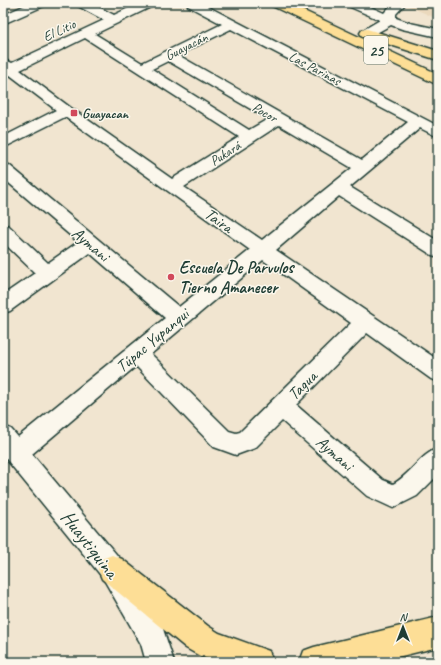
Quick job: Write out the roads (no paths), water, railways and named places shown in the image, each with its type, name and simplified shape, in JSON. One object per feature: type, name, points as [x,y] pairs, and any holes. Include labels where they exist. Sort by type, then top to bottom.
[{"type":"main road","name":"25","points":[[277,3],[438,80]]},
{"type":"main road","name":"25","points":[[304,3],[438,65]]},
{"type":"main road","points":[[314,21],[438,90]]},
{"type":"main road","points":[[367,32],[438,56]]},
{"type":"main road","points":[[112,569],[197,637],[211,645],[258,662]]},
{"type":"main road","points":[[314,662],[438,632]]},
{"type":"street","points":[[82,3],[113,20]]},
{"type":"street","name":"El Litio","points":[[6,68],[87,34],[149,3]]},
{"type":"street","name":"Las Parinas","points":[[192,3],[438,132]]},
{"type":"street","points":[[352,3],[406,26],[438,33]]},
{"type":"street","points":[[390,20],[390,13],[400,3]]},
{"type":"street","points":[[3,20],[36,4]]},
{"type":"street","points":[[367,32],[390,20]]},
{"type":"street","name":"Guayacán","points":[[141,69],[231,24]]},
{"type":"street","name":"Pocor","points":[[87,34],[249,138]]},
{"type":"street","name":"Pocor","points":[[168,55],[362,167]]},
{"type":"street","name":"Taira","points":[[6,68],[261,250],[437,369]]},
{"type":"street","points":[[3,143],[66,111]]},
{"type":"street","name":"Pukará","points":[[172,187],[278,119]]},
{"type":"street","name":"Túpac Yupanqui","points":[[10,445],[137,353],[418,122]]},
{"type":"street","name":"Aymani","points":[[3,169],[179,318]]},
{"type":"street","points":[[337,188],[437,248]]},
{"type":"street","points":[[3,231],[47,274]]},
{"type":"street","points":[[3,304],[90,243]]},
{"type":"street","name":"Tagua","points":[[137,353],[222,439],[236,444],[247,440],[366,321]]},
{"type":"street","name":"Aymani","points":[[281,406],[375,488],[393,496],[409,488],[438,459]]},
{"type":"street","name":"Huaytiquina","points":[[10,445],[112,569],[153,639],[160,662]]},
{"type":"place","name":"Guayacan","points":[[74,113]]},
{"type":"place","name":"Escuela De Parvulos Tierno Amanecer","points":[[171,277]]}]
